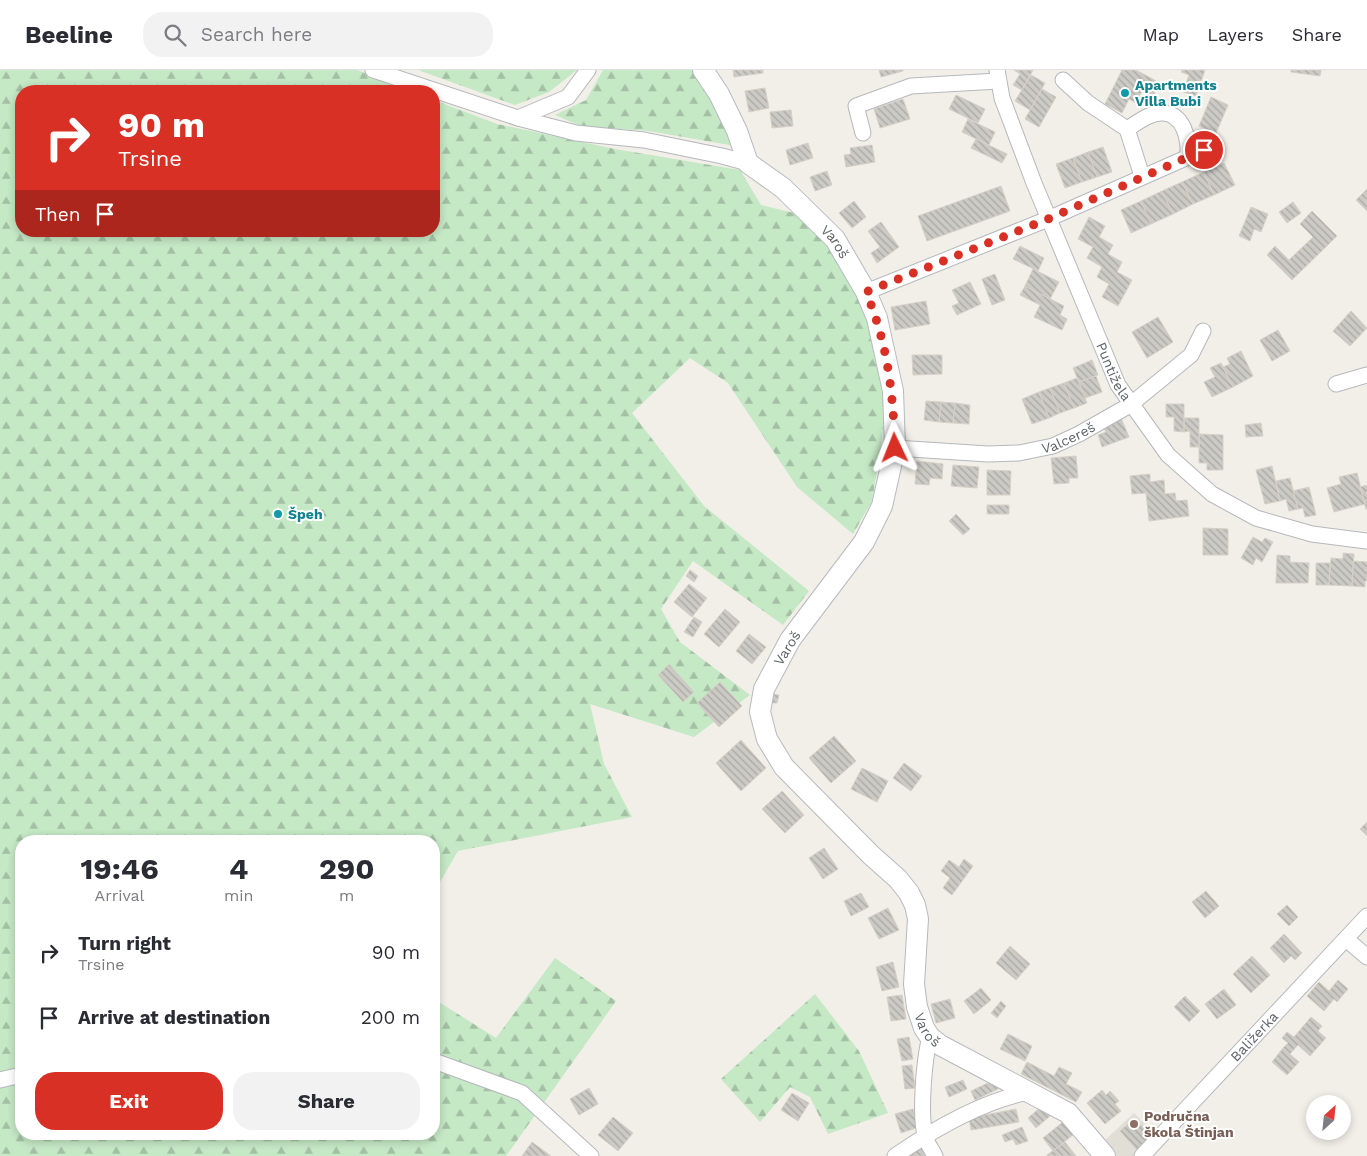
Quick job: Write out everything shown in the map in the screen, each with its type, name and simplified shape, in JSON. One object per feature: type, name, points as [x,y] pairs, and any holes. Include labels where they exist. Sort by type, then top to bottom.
[{"type":"main road","points":[[703,70],[719,94],[737,131],[748,163]]},
{"type":"main road","name":"Varoš","points":[[748,163],[783,188],[835,239],[866,292],[877,318],[893,391],[895,448],[882,506],[864,542],[790,640],[764,689],[760,712],[767,738],[784,767],[898,879],[909,893],[915,905],[918,919],[914,984],[917,1006],[920,1019],[930,1038],[1068,1113],[1105,1156]]},
{"type":"street","points":[[373,70],[418,85]]},
{"type":"street","points":[[518,118],[568,97],[588,70]]},
{"type":"street","points":[[863,133],[856,106],[911,86],[997,76]]},
{"type":"street","name":"Puntižela","points":[[997,76],[1002,98],[1048,219],[1118,385],[1168,455],[1212,494],[1256,518],[1312,534],[1367,541]]},
{"type":"street","points":[[1063,80],[1088,103],[1127,129],[1142,176]]},
{"type":"street","points":[[440,92],[518,118],[576,133],[644,140],[748,163]]},
{"type":"street","points":[[1127,129],[1146,117],[1162,112],[1172,115],[1181,123],[1189,141],[1188,156]]},
{"type":"street","points":[[866,292],[1048,219],[1204,150]]},
{"type":"street","name":"Valcereš","points":[[895,448],[988,454],[1027,451],[1054,446],[1079,434],[1130,404],[1191,355],[1203,331]]},
{"type":"street","points":[[1336,384],[1367,376]]},
{"type":"street","name":"Baližerka","points":[[1142,1156],[1367,916]]},
{"type":"street","points":[[1346,939],[1367,957]]},
{"type":"street","points":[[930,1038],[926,1055],[923,1102],[926,1137],[936,1156]]},
{"type":"street","points":[[440,1063],[522,1093],[591,1156]]},
{"type":"street","points":[[0,1080],[15,1076]]},
{"type":"street","points":[[895,1156],[962,1116],[997,1100],[1029,1092]]},
{"type":"shaded area","name":"Područna škola Štinjan","points":[[1134,1113],[1156,1135],[1135,1156],[1112,1156],[1101,1144]]},
{"type":"green space","points":[[0,70],[357,70],[396,85],[15,85],[15,237],[440,237],[440,102],[497,124],[615,149],[740,170],[761,205],[798,214],[829,245],[860,299],[869,320],[886,397],[881,447],[872,501],[853,534],[797,487],[728,383],[690,358],[632,413],[704,506],[809,591],[783,625],[693,561],[661,609],[680,642],[750,695],[694,737],[590,704],[604,764],[632,817],[458,851],[440,882],[440,835],[15,835],[15,1140],[440,1140],[440,1003],[496,1038],[555,958],[616,1001],[506,1156],[0,1156]]},
{"type":"green space","points":[[418,70],[577,70],[549,92],[515,105]]},
{"type":"green space","points":[[603,70],[695,70],[735,146],[649,131],[581,126],[555,115],[586,100]]},
{"type":"green space","points":[[815,994],[859,1051],[888,1113],[828,1134],[810,1097],[790,1087],[760,1122],[721,1079]]},
{"type":"building","points":[[733,70],[763,70],[763,73],[734,77]]},
{"type":"building","points":[[879,70],[903,70],[903,71],[881,77]]},
{"type":"building","points":[[1014,70],[1033,70],[1022,90],[1013,85],[1020,74]]},
{"type":"building","name":"Apartments Villa Bubi","points":[[1122,70],[1136,70],[1160,83],[1153,96],[1142,91],[1136,103],[1129,99],[1122,113],[1105,104]]},
{"type":"building","points":[[1182,70],[1205,70],[1196,96],[1183,92],[1189,75],[1181,72]]},
{"type":"building","points":[[1291,70],[1321,70],[1320,76],[1291,72]]},
{"type":"building","points":[[1031,75],[1045,83],[1030,110],[1015,101]]},
{"type":"building","points":[[765,88],[769,108],[749,112],[745,91]]},
{"type":"building","points":[[1042,89],[1056,97],[1039,127],[1025,119]]},
{"type":"building","points":[[956,95],[985,109],[978,123],[949,109]]},
{"type":"building","points":[[1211,97],[1228,105],[1216,133],[1199,126]]},
{"type":"building","points":[[903,99],[910,119],[880,128],[874,109]]},
{"type":"building","points":[[791,110],[793,126],[772,128],[770,112]]},
{"type":"building","points":[[968,119],[995,132],[989,145],[962,132]]},
{"type":"building","points":[[976,139],[1007,154],[1002,163],[971,148]]},
{"type":"building","points":[[808,143],[813,158],[790,165],[786,150]]},
{"type":"building","points":[[872,145],[875,162],[846,167],[844,155],[851,154],[850,148]]},
{"type":"building","points":[[1103,147],[1112,172],[1097,177],[1088,152]]},
{"type":"building","points":[[1088,152],[1097,177],[1082,182],[1073,158]]},
{"type":"building","points":[[1073,158],[1082,182],[1065,188],[1056,164]]},
{"type":"building","points":[[1224,163],[1235,185],[1214,195],[1204,172]]},
{"type":"building","points":[[827,171],[832,185],[815,191],[810,177]]},
{"type":"building","points":[[1204,172],[1214,195],[1193,204],[1182,182]]},
{"type":"building","points":[[1182,182],[1193,204],[1173,214],[1162,191]]},
{"type":"building","points":[[1001,186],[1010,211],[927,241],[918,216]]},
{"type":"building","points":[[1367,189],[1367,211],[1356,200]]},
{"type":"building","points":[[1162,191],[1173,214],[1151,224],[1141,201]]},
{"type":"building","points":[[854,201],[866,217],[852,228],[839,213]]},
{"type":"building","points":[[1141,201],[1151,224],[1131,233],[1121,210]]},
{"type":"building","points":[[1293,202],[1301,213],[1287,223],[1279,212]]},
{"type":"building","points":[[1251,207],[1268,214],[1261,232],[1254,229],[1250,241],[1239,236]]},
{"type":"building","points":[[1312,211],[1337,236],[1292,280],[1267,255],[1275,246],[1289,260],[1313,237],[1300,224]]},
{"type":"building","points":[[1089,217],[1105,226],[1099,237],[1113,245],[1108,254],[1122,262],[1117,272],[1132,280],[1118,306],[1102,297],[1109,284],[1097,277],[1102,267],[1087,258],[1093,247],[1078,239]]},
{"type":"building","points":[[881,222],[899,247],[877,263],[871,253],[880,247],[868,231]]},
{"type":"building","points":[[1020,246],[1044,258],[1038,271],[1013,259]]},
{"type":"building","points":[[1033,269],[1059,282],[1050,299],[1025,286]]},
{"type":"building","points":[[995,274],[1005,300],[992,305],[982,279]]},
{"type":"building","points":[[970,282],[981,304],[957,315],[952,306],[959,303],[952,290]]},
{"type":"building","points":[[1025,286],[1064,306],[1060,315],[1067,319],[1062,330],[1034,317],[1040,305],[1020,295]]},
{"type":"building","points":[[926,301],[930,324],[895,330],[891,307]]},
{"type":"building","points":[[1351,311],[1367,328],[1350,346],[1333,331]]},
{"type":"building","points":[[1158,317],[1173,342],[1147,358],[1132,332]]},
{"type":"building","points":[[1278,330],[1290,351],[1272,361],[1260,340]]},
{"type":"building","points":[[1241,351],[1253,376],[1233,387],[1223,367],[1230,364],[1227,358]]},
{"type":"building","points":[[912,355],[942,355],[942,374],[913,375]]},
{"type":"building","points":[[1092,360],[1098,375],[1079,382],[1073,368]]},
{"type":"building","points":[[1221,363],[1233,387],[1212,397],[1204,382],[1215,377],[1210,368]]},
{"type":"building","points":[[1096,376],[1102,392],[1085,398],[1079,382]]},
{"type":"building","points":[[1077,378],[1087,403],[1074,408],[1064,383]]},
{"type":"building","points":[[1064,383],[1074,408],[1060,413],[1050,388]]},
{"type":"building","points":[[1050,388],[1060,413],[1049,418],[1039,392]]},
{"type":"building","points":[[1039,392],[1049,418],[1032,424],[1022,399]]},
{"type":"building","points":[[926,401],[941,402],[939,422],[924,420]]},
{"type":"building","points":[[941,402],[955,403],[953,423],[939,422]]},
{"type":"building","points":[[955,403],[970,405],[969,424],[953,423]]},
{"type":"building","points":[[1166,404],[1184,404],[1184,432],[1174,431],[1174,417],[1166,417]]},
{"type":"building","points":[[1121,418],[1129,437],[1102,447],[1098,435],[1106,432],[1103,426]]},
{"type":"building","points":[[1184,418],[1199,418],[1199,447],[1190,447],[1190,431],[1184,432]]},
{"type":"building","points":[[1261,423],[1263,436],[1246,437],[1245,425]]},
{"type":"building","points":[[1199,434],[1223,435],[1223,470],[1207,470],[1207,463],[1199,463]]},
{"type":"building","points":[[1076,456],[1078,478],[1069,478],[1069,483],[1054,484],[1051,458]]},
{"type":"building","points":[[917,461],[943,464],[942,479],[930,478],[929,485],[915,484]]},
{"type":"building","points":[[953,465],[979,467],[977,488],[951,486]]},
{"type":"building","points":[[1272,466],[1280,501],[1265,504],[1256,470]]},
{"type":"building","points":[[987,470],[1011,471],[1010,495],[987,495]]},
{"type":"building","points":[[1357,473],[1365,504],[1334,512],[1327,488],[1341,484],[1339,477]]},
{"type":"building","points":[[1150,474],[1150,482],[1164,480],[1165,494],[1175,493],[1176,501],[1187,500],[1189,516],[1149,521],[1146,493],[1132,494],[1130,476]]},
{"type":"building","points":[[1290,478],[1298,509],[1289,511],[1286,499],[1280,501],[1276,481]]},
{"type":"building","points":[[1367,485],[1367,509],[1366,509],[1360,487]]},
{"type":"building","points":[[1309,487],[1316,515],[1305,517],[1303,508],[1298,509],[1293,491]]},
{"type":"building","points":[[987,505],[1009,505],[1009,514],[987,514]]},
{"type":"building","points":[[956,514],[970,529],[963,535],[949,521]]},
{"type":"building","points":[[1203,528],[1228,529],[1228,555],[1203,555]]},
{"type":"building","points":[[1253,537],[1262,542],[1265,538],[1273,542],[1262,562],[1256,558],[1253,565],[1241,558]]},
{"type":"building","points":[[1343,553],[1354,554],[1352,586],[1329,585],[1331,558],[1343,559]]},
{"type":"building","points":[[1277,555],[1290,556],[1290,562],[1309,563],[1308,583],[1276,583]]},
{"type":"building","points":[[1353,561],[1367,562],[1367,581],[1365,581],[1365,587],[1352,586]]},
{"type":"building","points":[[1316,563],[1330,563],[1329,585],[1316,585]]},
{"type":"building","points":[[690,570],[698,576],[694,582],[686,576]]},
{"type":"building","points":[[689,584],[707,598],[692,617],[674,602]]},
{"type":"building","points":[[725,609],[740,622],[719,647],[704,634]]},
{"type":"building","points":[[694,617],[702,622],[693,637],[684,632]]},
{"type":"building","points":[[749,634],[766,647],[752,664],[736,651]]},
{"type":"building","points":[[669,664],[694,692],[683,702],[658,675]]},
{"type":"building","points":[[720,682],[742,706],[719,727],[697,703]]},
{"type":"building","points":[[773,694],[779,695],[777,703],[771,703]]},
{"type":"building","points":[[834,736],[856,761],[831,783],[809,758]]},
{"type":"building","points":[[741,740],[766,768],[741,791],[716,763]]},
{"type":"building","points":[[904,763],[922,776],[911,791],[893,778]]},
{"type":"building","points":[[862,768],[888,781],[877,802],[851,789]]},
{"type":"building","points":[[782,791],[804,815],[785,833],[762,809]]},
{"type":"building","points":[[1367,822],[1367,836],[1360,829]]},
{"type":"building","points":[[824,848],[838,869],[823,879],[809,858]]},
{"type":"building","points":[[964,859],[973,866],[952,895],[943,888],[950,878],[941,871],[949,860],[959,867]]},
{"type":"building","points":[[1206,891],[1219,906],[1205,918],[1192,902]]},
{"type":"building","points":[[861,893],[869,907],[851,916],[844,901]]},
{"type":"building","points":[[1287,905],[1298,917],[1289,926],[1277,914]]},
{"type":"building","points":[[888,908],[899,930],[879,939],[868,918]]},
{"type":"building","points":[[1284,934],[1302,953],[1295,960],[1291,956],[1284,963],[1270,948]]},
{"type":"building","points":[[1010,946],[1030,964],[1016,980],[996,963]]},
{"type":"building","points":[[1252,956],[1270,975],[1251,993],[1233,974]]},
{"type":"building","points":[[893,962],[899,987],[882,991],[876,967]]},
{"type":"building","points":[[1338,980],[1348,989],[1337,1002],[1334,999],[1324,1011],[1307,996],[1319,982],[1329,991]]},
{"type":"building","points":[[981,988],[991,1000],[974,1014],[964,1001]]},
{"type":"building","points":[[1224,989],[1236,1005],[1217,1019],[1205,1004]]},
{"type":"building","points":[[902,995],[906,1019],[891,1021],[887,997]]},
{"type":"building","points":[[1185,996],[1200,1011],[1189,1022],[1174,1007]]},
{"type":"building","points":[[950,999],[955,1018],[936,1023],[931,1004]]},
{"type":"building","points":[[1001,1001],[1006,1006],[997,1018],[991,1013]]},
{"type":"building","points":[[1311,1017],[1322,1026],[1318,1031],[1326,1038],[1310,1056],[1298,1045],[1290,1054],[1283,1048],[1288,1043],[1282,1038],[1287,1032],[1294,1037]]},
{"type":"building","points":[[1008,1034],[1032,1046],[1025,1061],[1000,1049]]},
{"type":"building","points":[[909,1037],[913,1059],[902,1061],[897,1039]]},
{"type":"building","points":[[1283,1048],[1299,1062],[1287,1075],[1272,1062]]},
{"type":"building","points":[[1027,1062],[1054,1076],[1059,1067],[1072,1073],[1066,1084],[1082,1092],[1076,1102],[1021,1074]]},
{"type":"building","points":[[912,1065],[915,1088],[905,1089],[902,1066]]},
{"type":"building","points":[[963,1080],[967,1089],[949,1097],[945,1087]]},
{"type":"building","points":[[994,1080],[998,1089],[975,1100],[971,1091]]},
{"type":"building","points":[[589,1088],[598,1104],[579,1115],[570,1099]]},
{"type":"building","points":[[1102,1090],[1106,1095],[1110,1091],[1119,1101],[1115,1104],[1121,1111],[1105,1124],[1087,1103]]},
{"type":"building","points":[[792,1093],[809,1103],[798,1121],[781,1110]]},
{"type":"building","points":[[1042,1106],[1050,1116],[1036,1128],[1028,1118]]},
{"type":"building","points":[[913,1109],[919,1127],[901,1133],[895,1114]]},
{"type":"building","points":[[1016,1109],[1019,1122],[971,1130],[969,1118]]},
{"type":"building","points":[[613,1117],[633,1133],[618,1151],[598,1135]]},
{"type":"building","points":[[1135,1118],[1152,1137],[1137,1150],[1120,1131]]},
{"type":"building","points":[[1064,1121],[1074,1134],[1053,1151],[1043,1138]]},
{"type":"building","points":[[1022,1127],[1028,1141],[1016,1145],[1013,1139],[1005,1142],[1002,1135]]},
{"type":"building","points":[[532,1142],[551,1156],[522,1156]]},
{"type":"building","points":[[1065,1142],[1076,1156],[1047,1156],[1047,1155]]},
{"type":"building","points":[[922,1147],[927,1156],[906,1156]]},
{"type":"place","name":"Apartments Villa Bubi","points":[[1125,93]]},
{"type":"place","name":"Špeh","points":[[278,514]]},
{"type":"place","name":"Područna škola Štinjan","points":[[1134,1124]]},
{"type":"route","points":[[895,448],[893,391],[877,318],[866,292],[1048,219],[1204,150]]}]
